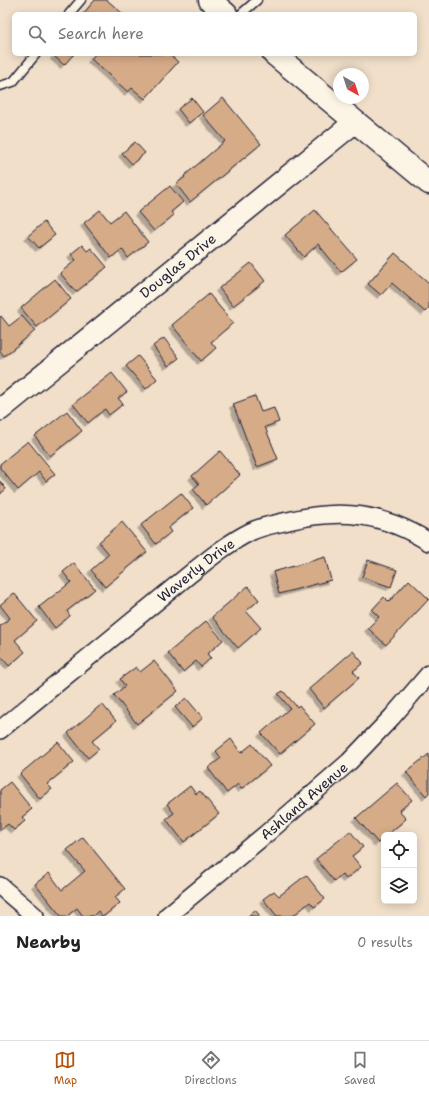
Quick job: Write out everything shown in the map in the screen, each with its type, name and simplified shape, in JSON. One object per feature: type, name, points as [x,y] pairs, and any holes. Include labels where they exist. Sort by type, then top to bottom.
[{"type":"main road","points":[[210,0],[224,12]]},
{"type":"main road","points":[[276,56],[429,183]]},
{"type":"street","name":"Douglas Drive","points":[[0,410],[355,122]]},
{"type":"street","name":"Waverly Drive","points":[[0,730],[217,553],[251,532],[269,525],[312,516],[334,514],[357,515],[380,520],[400,527],[429,542]]},
{"type":"street","name":"Ashland Avenue","points":[[167,916],[339,772],[371,739],[429,674]]},
{"type":"street","points":[[0,886],[35,916]]},
{"type":"lane","points":[[71,12],[81,0]]},
{"type":"lane","points":[[243,12],[257,0]]},
{"type":"lane","points":[[0,86],[13,82],[34,56]]},
{"type":"building","points":[[95,0],[107,0],[121,12],[85,12]]},
{"type":"building","points":[[54,56],[72,56],[64,65]]},
{"type":"building","points":[[93,56],[171,56],[178,62],[145,99],[132,88],[128,92],[91,59]]},
{"type":"building","points":[[192,98],[203,112],[189,123],[178,109]]},
{"type":"building","points":[[223,98],[261,144],[190,202],[176,184],[225,141],[203,115]]},
{"type":"building","points":[[135,142],[145,153],[132,164],[122,153]]},
{"type":"building","points":[[170,186],[183,202],[171,212],[174,215],[154,231],[138,212]]},
{"type":"building","points":[[100,210],[110,222],[124,211],[148,242],[128,258],[122,249],[111,258],[84,223]]},
{"type":"building","points":[[315,210],[357,259],[341,272],[318,244],[304,257],[285,235]]},
{"type":"building","points":[[44,222],[55,235],[39,248],[28,236]]},
{"type":"building","points":[[82,245],[87,251],[91,248],[107,267],[76,292],[60,273],[76,260],[71,254]]},
{"type":"building","points":[[395,253],[429,283],[429,308],[425,312],[392,283],[381,295],[368,284]]},
{"type":"building","points":[[251,263],[265,281],[233,306],[219,288]]},
{"type":"building","points":[[55,279],[71,299],[37,327],[21,308]]},
{"type":"building","points":[[209,294],[233,323],[211,342],[216,348],[201,361],[172,325]]},
{"type":"building","points":[[1,316],[9,326],[22,316],[35,331],[4,356],[0,351]]},
{"type":"building","points":[[164,338],[179,358],[168,366],[153,346]]},
{"type":"building","points":[[138,356],[157,379],[146,389],[126,366]]},
{"type":"building","points":[[112,373],[127,392],[118,398],[123,404],[109,415],[105,409],[88,423],[73,404]]},
{"type":"building","points":[[255,396],[261,412],[274,408],[279,422],[265,427],[278,459],[257,467],[233,404]]},
{"type":"building","points":[[67,411],[82,431],[50,456],[35,436]]},
{"type":"building","points":[[28,441],[55,474],[46,481],[39,472],[18,490],[0,468],[0,464]]},
{"type":"building","points":[[220,451],[240,475],[206,505],[193,489],[199,484],[192,476]]},
{"type":"building","points":[[0,481],[6,489],[0,494]]},
{"type":"building","points":[[181,493],[193,508],[168,528],[171,532],[156,544],[141,525]]},
{"type":"building","points":[[122,522],[147,552],[105,587],[91,570],[109,554],[99,542]]},
{"type":"building","points":[[325,557],[331,580],[279,594],[273,572]]},
{"type":"building","points":[[368,560],[397,570],[391,587],[362,577]]},
{"type":"building","points":[[74,563],[95,589],[67,611],[70,616],[55,628],[39,607],[71,582],[63,572]]},
{"type":"building","points":[[409,580],[429,599],[386,645],[368,628],[379,617],[372,610],[384,597],[389,602]]},
{"type":"building","points":[[248,586],[259,600],[246,611],[261,628],[238,648],[212,617]]},
{"type":"building","points":[[14,593],[37,621],[15,640],[25,652],[9,666],[0,655],[0,626],[10,618],[0,605]]},
{"type":"building","points":[[206,621],[223,640],[207,654],[211,658],[201,667],[196,661],[183,672],[168,653]]},
{"type":"building","points":[[353,651],[363,663],[353,671],[359,678],[324,708],[309,689]]},
{"type":"building","points":[[154,661],[178,691],[137,724],[114,695],[125,686],[120,679],[136,667],[140,672]]},
{"type":"building","points":[[283,691],[297,707],[299,705],[315,724],[280,754],[261,733],[290,708],[278,694]]},
{"type":"building","points":[[186,698],[203,718],[192,727],[175,707]]},
{"type":"building","points":[[102,704],[116,721],[92,741],[99,749],[88,758],[68,733]]},
{"type":"building","points":[[231,739],[241,753],[252,744],[270,766],[241,789],[238,784],[227,793],[208,768],[221,758],[216,751]]},
{"type":"building","points":[[58,742],[74,762],[47,784],[52,789],[40,799],[20,774]]},
{"type":"building","points":[[429,754],[429,793],[426,796],[406,772]]},
{"type":"building","points":[[10,782],[32,809],[22,817],[25,821],[14,830],[8,824],[0,830],[0,790]]},
{"type":"building","points":[[397,783],[412,800],[399,811],[406,819],[391,832],[381,832],[381,840],[378,843],[356,818]]},
{"type":"building","points":[[190,786],[196,794],[200,791],[219,814],[184,842],[166,819],[174,813],[167,804]]},
{"type":"building","points":[[350,831],[363,847],[352,856],[361,867],[346,879],[342,874],[334,881],[316,859]]},
{"type":"building","points":[[83,837],[125,889],[115,897],[120,903],[104,916],[102,916],[98,911],[93,916],[83,916],[77,908],[67,916],[61,916],[35,884],[49,873],[62,890],[85,871],[67,850]]},
{"type":"building","points":[[306,875],[325,899],[314,907],[310,902],[294,915],[295,916],[277,916],[263,899],[274,891],[279,896]]},
{"type":"building","points":[[255,910],[260,916],[248,916]]}]
